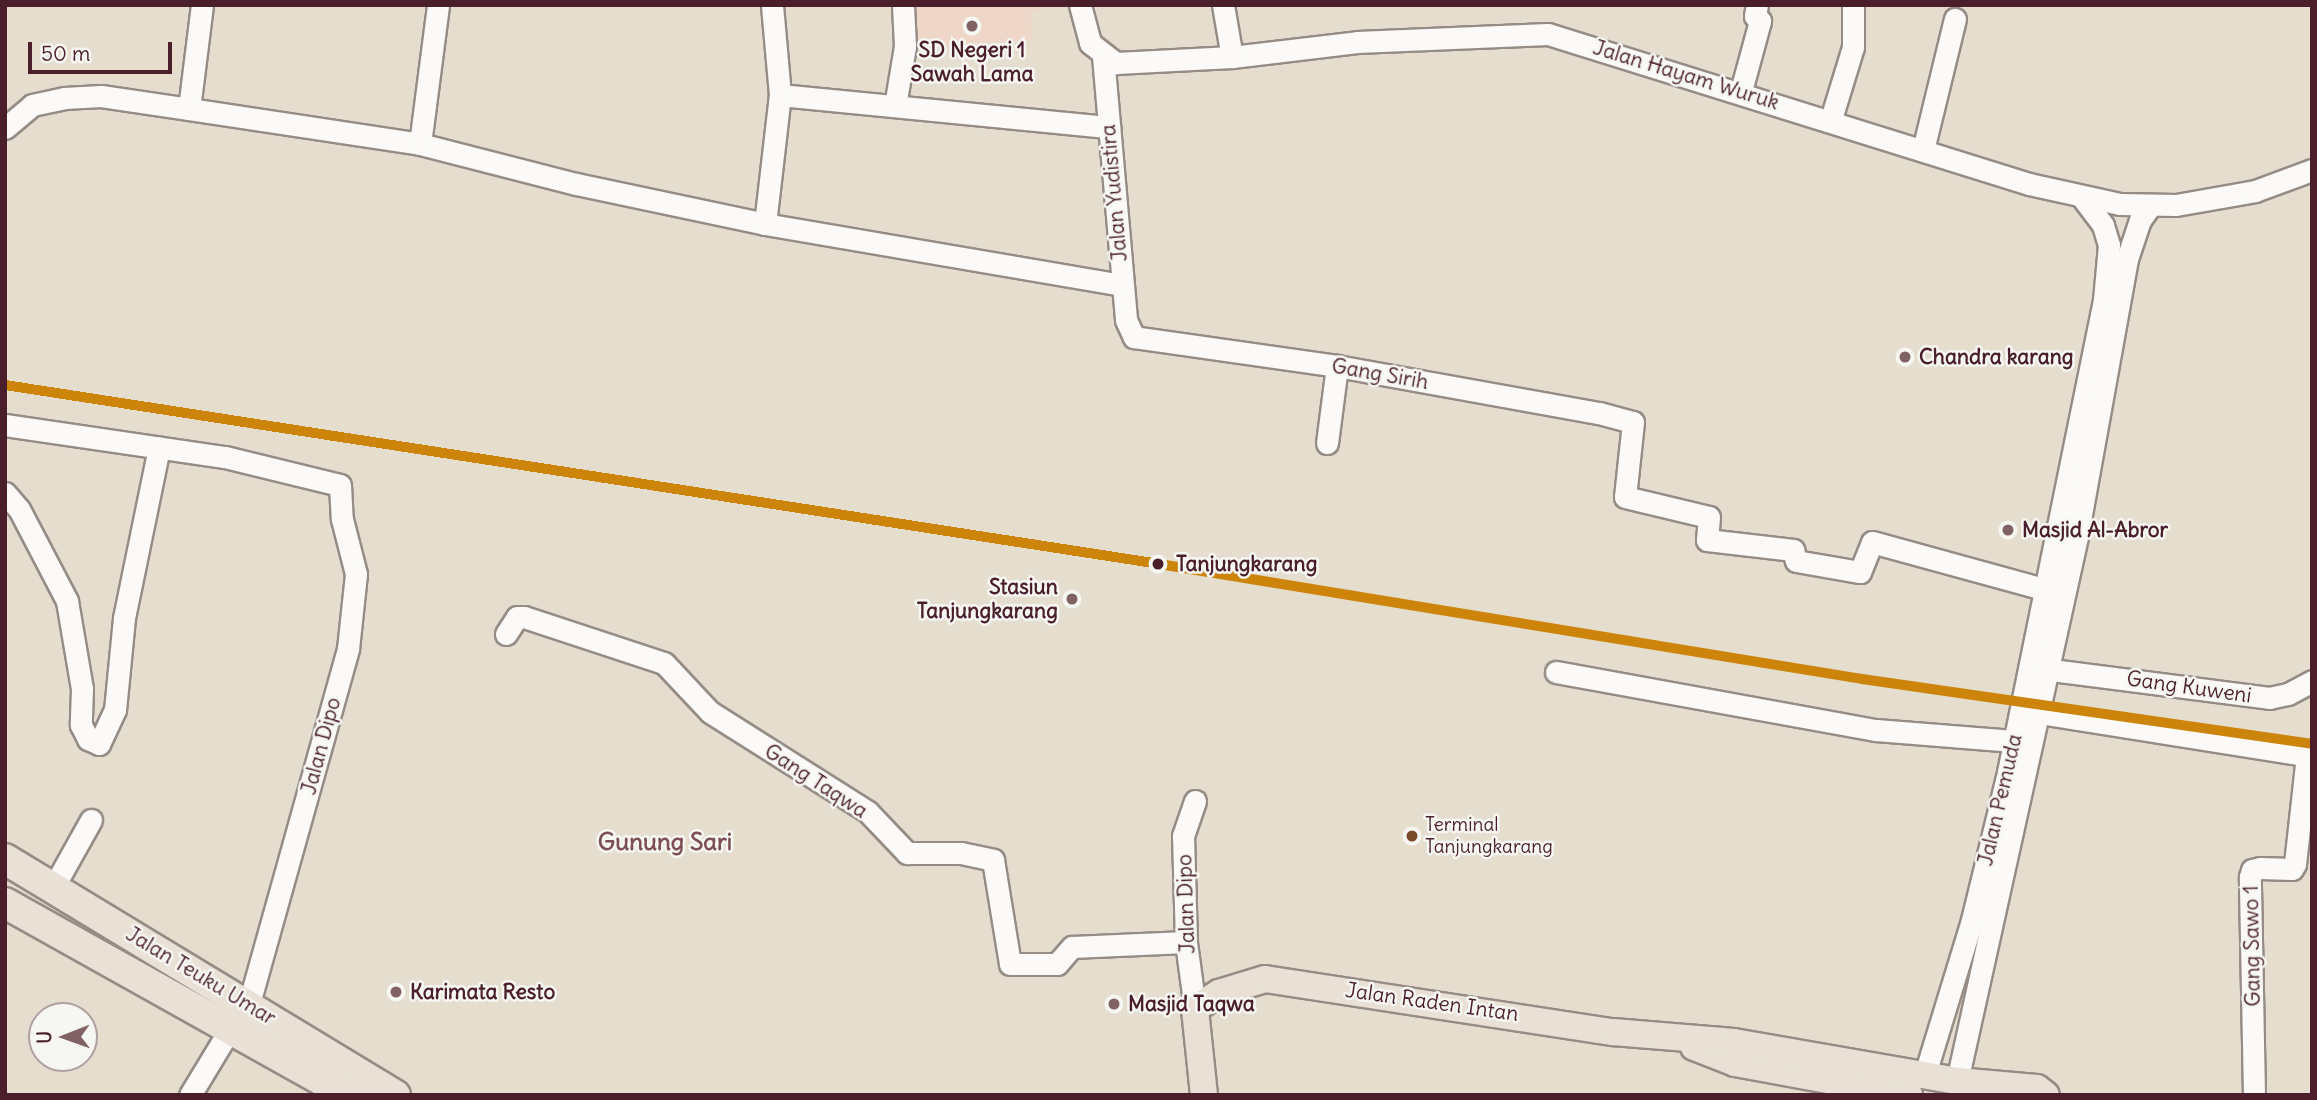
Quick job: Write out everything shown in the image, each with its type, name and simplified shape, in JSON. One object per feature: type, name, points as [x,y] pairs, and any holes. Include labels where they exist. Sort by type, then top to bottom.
[{"type":"highway","name":"Jalan Teuku Umar","points":[[5,859],[249,1004],[394,1095]]},
{"type":"highway","name":"Jalan Teuku Umar","points":[[5,903],[348,1095]]},
{"type":"main road","name":"Jalan Raden Intan","points":[[1195,1009],[1229,988],[1265,979],[1676,1040],[1734,1042],[1957,1081],[2037,1088],[2046,1095]]},
{"type":"main road","points":[[1195,1009],[1204,1095]]},
{"type":"main road","name":"Jalan Raden Intan","points":[[1676,1040],[1735,1063],[1909,1095]]},
{"type":"street","points":[[189,108],[202,5]]},
{"type":"street","points":[[420,144],[438,5]]},
{"type":"street","points":[[765,224],[780,95],[772,5]]},
{"type":"street","points":[[895,106],[905,46],[903,5]]},
{"type":"street","points":[[1080,5],[1084,29],[1103,56]]},
{"type":"street","points":[[1223,5],[1232,57]]},
{"type":"street","points":[[1741,91],[1760,21],[1755,16],[1757,5]]},
{"type":"street","points":[[1831,119],[1853,47],[1853,5]]},
{"type":"street","points":[[1923,150],[1955,19]]},
{"type":"street","name":"Jalan Hayam Wuruk","points":[[1103,56],[1116,63],[1133,64],[1232,57],[1357,42],[1534,33],[1741,91],[2083,198],[2150,206],[2255,191],[2312,170]]},
{"type":"street","name":"Jalan Yudistira","points":[[1103,56],[1122,285],[1129,330]]},
{"type":"street","points":[[780,95],[1109,127]]},
{"type":"street","points":[[5,128],[32,105],[64,98],[101,96],[189,108],[420,144],[576,184],[765,224],[1122,285]]},
{"type":"street","name":"Jalan Pemuda","points":[[1957,1081],[1982,971],[2017,774],[2014,741],[2047,669],[2047,590],[2110,262],[2103,225],[2083,198]]},
{"type":"street","name":"Jalan Pemuda","points":[[1925,1074],[2017,774],[2039,713],[2080,524],[2127,259],[2140,220],[2150,206]]},
{"type":"street","name":"Gang Sirih","points":[[1129,330],[1144,340],[1336,366],[1633,422],[1625,497],[1709,517],[1707,540],[1793,550],[1796,561],[1860,572],[1872,542],[2047,590]]},
{"type":"street","points":[[1327,443],[1336,366]]},
{"type":"street","points":[[5,425],[159,448],[124,618],[116,710],[99,744],[88,739],[81,725],[82,689],[67,601],[19,509],[5,493]]},
{"type":"street","name":"Jalan Dipo","points":[[159,448],[277,467],[341,485],[342,519],[356,574],[348,649],[249,1004]]},
{"type":"street","name":"Gang Taqwa","points":[[506,634],[517,617],[524,617],[664,663],[710,712],[868,812],[906,853],[918,856],[961,853],[993,860],[1010,964],[1057,964],[1072,947],[1186,943]]},
{"type":"street","name":"Gang Kuweni","points":[[2047,669],[2269,698],[2288,694],[2312,681]]},
{"type":"street","points":[[1556,672],[1876,730],[2014,741]]},
{"type":"street","points":[[2039,713],[2309,755]]},
{"type":"street","name":"Gang Sawo 1","points":[[2254,1095],[2250,877],[2252,870],[2292,869],[2295,864],[2309,755]]},
{"type":"street","name":"Jalan Dipo","points":[[1195,801],[1183,836],[1186,943],[1195,1009]]},
{"type":"street","points":[[53,888],[91,820]]},
{"type":"street","points":[[1959,963],[1982,971]]},
{"type":"street","points":[[190,1095],[230,1029]]},
{"type":"shaded area","name":"SD Negeri 1 Sawah Lama","points":[[911,5],[1039,5],[1039,11],[1031,12],[1033,40],[914,49]]},
{"type":"transit line","points":[[5,385],[1153,563],[1862,679],[2312,744]]},
{"type":"place","name":"SD Negeri 1 Sawah Lama","points":[[972,26]]},
{"type":"place","name":"Chandra karang","points":[[1905,357]]},
{"type":"place","name":"Masjid Al-Abror","points":[[2008,530]]},
{"type":"place","name":"Tanjungkarang","points":[[1158,564]]},
{"type":"place","name":"Stasiun Tanjungkarang","points":[[1072,599]]},
{"type":"place","name":"Terminal Tanjungkarang","points":[[1412,836]]},
{"type":"place","name":"Karimata Resto","points":[[396,992]]},
{"type":"place","name":"Masjid Taqwa","points":[[1114,1004]]},
{"type":"district","name":"Gunung Sari","points":[[665,842]]}]
